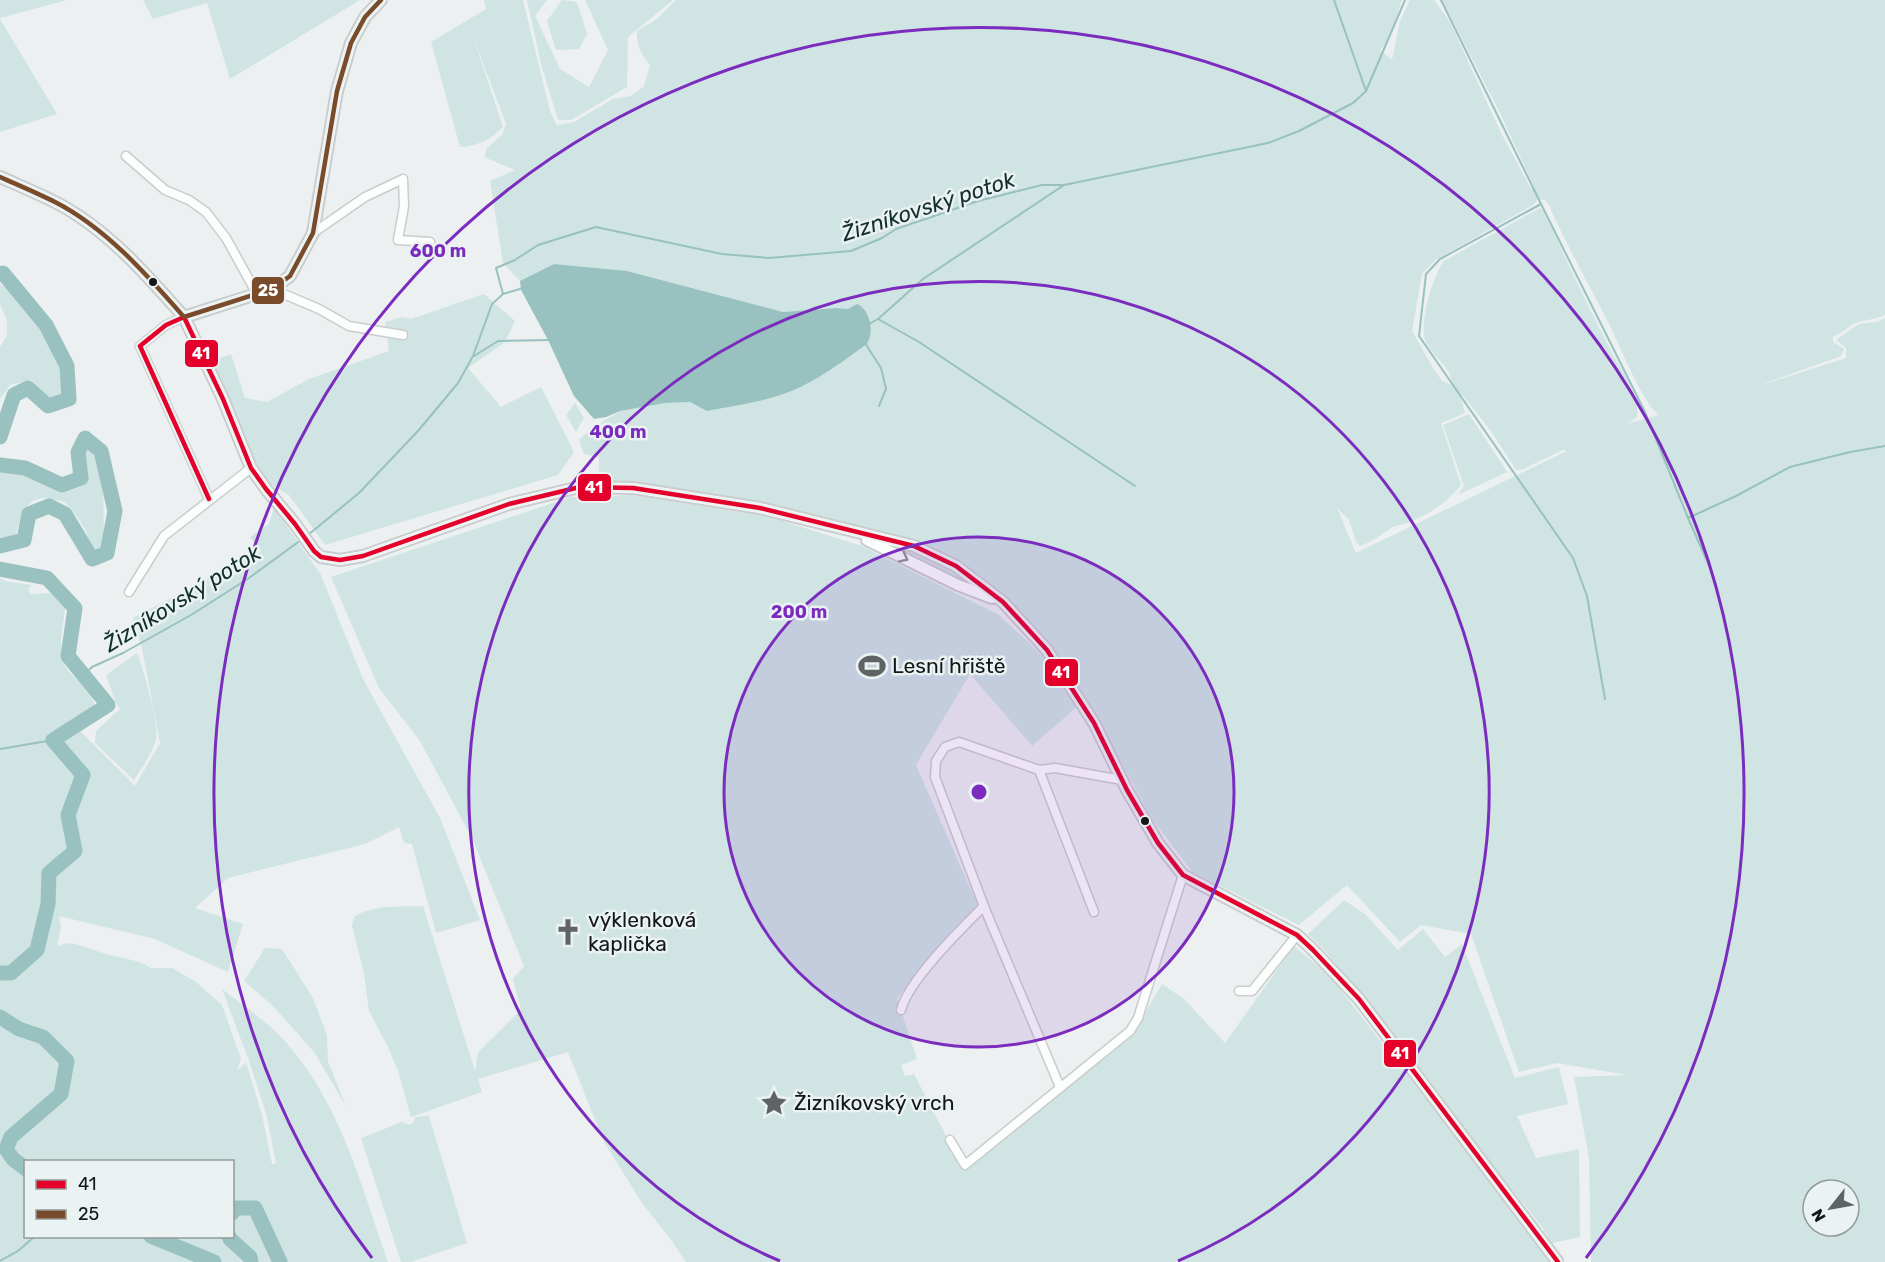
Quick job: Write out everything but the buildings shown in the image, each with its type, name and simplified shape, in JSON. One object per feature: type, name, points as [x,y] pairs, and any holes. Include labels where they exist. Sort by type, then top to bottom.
[{"type":"street","points":[[209,499],[140,346],[166,325],[272,289],[290,276],[313,232],[337,90],[351,43],[365,17],[381,0]]},
{"type":"street","points":[[126,156],[165,190],[189,200],[206,212],[226,238],[257,294]]},
{"type":"street","points":[[0,177],[56,202],[86,222],[136,263],[184,317],[223,399],[251,468],[321,557],[340,560],[363,556],[509,504],[580,488],[633,488],[760,508],[914,546],[956,566],[1003,602],[1047,650],[1094,723],[1122,780],[1158,843],[1183,874],[1297,935],[1313,950],[1359,999],[1558,1261]]},
{"type":"street","points":[[313,232],[365,197],[403,179],[404,206],[398,240],[430,242]]},
{"type":"street","points":[[272,289],[319,309],[349,326],[403,335]]},
{"type":"street","points":[[129,592],[164,536],[251,468]]},
{"type":"street","points":[[852,532],[958,585],[1003,602]]},
{"type":"street","points":[[1060,1087],[984,906],[935,777],[936,761],[945,747],[959,742],[1039,770],[1056,768],[1122,780]]},
{"type":"street","points":[[1039,770],[1094,912]]},
{"type":"street","points":[[950,1140],[965,1165],[1130,1031],[1138,1018],[1183,874]]},
{"type":"street","points":[[901,1010],[904,999],[924,971],[984,906]]},
{"type":"street","points":[[1239,991],[1252,991],[1297,935]]},
{"type":"shaded area","points":[[0,0],[67,0],[0,18]]},
{"type":"shaded area","points":[[143,0],[360,0],[230,79],[207,3],[153,19]]},
{"type":"shaded area","points":[[484,0],[523,0],[550,111],[557,125],[574,122],[613,99],[631,96],[644,86],[650,65],[642,53],[637,31],[657,19],[676,0],[1402,0],[1391,33],[1380,50],[1392,60],[1400,21],[1410,0],[1434,0],[1450,22],[1500,131],[1531,189],[1534,187],[1501,115],[1442,0],[1885,0],[1885,315],[1855,323],[1833,336],[1833,342],[1844,349],[1841,356],[1749,389],[1846,358],[1846,348],[1836,340],[1859,324],[1876,322],[1885,318],[1885,1262],[1591,1262],[1589,1158],[1574,1077],[1627,1075],[1557,1063],[1519,1072],[1471,934],[1421,925],[1400,942],[1347,885],[1299,925],[1192,872],[1152,819],[1098,720],[1051,646],[1007,597],[958,563],[915,543],[599,481],[599,457],[584,454],[579,440],[592,428],[620,411],[665,403],[690,402],[708,411],[806,384],[867,344],[870,334],[868,315],[837,308],[783,312],[627,271],[554,264],[520,281],[503,263],[490,181],[515,170],[484,157],[487,148],[502,135],[506,124],[474,39],[503,127],[483,142],[460,147],[431,42],[486,9]],"holes":[[[1538,199],[1545,200],[1638,385],[1659,415],[1627,424],[1637,417],[1633,392],[1540,208],[1444,261],[1435,277],[1425,313],[1424,334],[1429,347],[1446,367],[1452,385],[1442,381],[1412,331],[1422,274],[1435,260],[1533,205]],[[1463,395],[1491,431],[1516,470],[1523,469],[1563,450],[1567,451],[1356,553],[1337,508],[1349,520],[1356,542],[1360,546],[1393,527],[1430,512],[1449,498],[1461,485],[1441,423],[1465,413],[1461,398]]]},
{"type":"shaded area","points":[[527,0],[547,0],[535,16],[560,69],[589,87],[608,50],[585,0],[673,0],[628,37],[627,87],[571,120],[558,120],[541,64]]},
{"type":"shaded area","points":[[562,0],[577,2],[587,34],[579,49],[556,50],[547,21]]},
{"type":"shaded area","points":[[0,19],[57,114],[0,132]]},
{"type":"shaded area","points":[[0,284],[13,293],[59,353],[64,400],[60,402],[47,397],[31,380],[10,385],[0,399],[0,347],[7,336],[7,320],[0,304]]},
{"type":"shaded area","points":[[484,294],[515,321],[505,342],[468,368],[501,407],[541,387],[574,452],[558,475],[325,545],[289,495],[259,477],[208,362],[231,354],[245,398],[267,402],[309,379],[389,351],[385,322],[402,317],[411,319]]},
{"type":"shaded area","points":[[575,403],[584,418],[576,432],[566,415]]},
{"type":"shaded area","points":[[1469,414],[1507,472],[1458,495],[1464,486],[1443,425]]},
{"type":"shaded area","points":[[90,447],[103,475],[104,543],[96,555],[92,554],[86,531],[65,502],[43,498],[32,501],[23,510],[15,538],[0,539],[0,473],[35,476],[59,489],[71,490],[80,487],[85,476],[84,448]]},
{"type":"shaded area","points":[[633,495],[770,517],[862,546],[999,615],[1043,656],[1078,706],[1032,746],[970,674],[916,765],[978,906],[897,998],[917,1059],[901,1065],[905,1076],[914,1074],[959,1161],[969,1164],[1131,1037],[1162,984],[1184,999],[1225,1043],[1294,946],[1329,975],[1516,1214],[1549,1262],[686,1262],[642,1203],[604,1142],[568,1052],[478,1079],[482,1092],[411,1117],[398,1071],[369,1011],[364,974],[352,926],[354,917],[379,908],[423,906],[475,1071],[478,1052],[521,1010],[513,979],[524,966],[472,838],[420,741],[379,688],[331,577],[571,497]]},
{"type":"shaded area","points":[[274,508],[321,575],[363,679],[440,818],[480,920],[436,933],[412,844],[404,843],[399,827],[365,844],[228,878],[195,908],[243,924],[228,972],[155,939],[59,916],[61,927],[57,946],[75,944],[140,962],[151,968],[172,968],[196,982],[222,1005],[241,1059],[237,1071],[246,1062],[262,1115],[272,1164],[276,1163],[266,1113],[222,989],[276,1032],[316,1083],[331,1111],[357,1171],[388,1262],[0,1262],[0,578],[5,581],[32,585],[28,588],[30,594],[53,593],[66,603],[61,640],[63,661],[69,672],[89,692],[95,707],[78,724],[73,724],[135,786],[160,743],[142,648],[133,618],[261,551],[250,537],[269,524]]},
{"type":"shaded area","points":[[893,547],[933,561],[969,583]]},
{"type":"shaded area","points":[[137,653],[150,697],[157,732],[152,750],[134,780],[95,743],[96,731],[120,709],[106,675]]},
{"type":"shaded area","points":[[1344,900],[1366,915],[1398,950],[1423,929],[1445,957],[1462,944],[1515,1078],[1559,1067],[1568,1104],[1517,1116],[1536,1158],[1579,1149],[1580,1237],[1552,1243],[1411,1057],[1326,952],[1308,934]]},
{"type":"shaded area","points":[[265,948],[282,949],[313,998],[327,1035],[328,1062],[346,1106],[314,1052],[273,1006],[244,981]]},
{"type":"shaded area","points":[[429,1116],[467,1243],[411,1262],[401,1262],[361,1138],[402,1122],[409,1125],[414,1122],[415,1117]]},
{"type":"water","points":[[554,264],[627,271],[783,312],[848,309],[857,304],[868,316],[871,328],[869,339],[867,344],[813,380],[789,392],[769,398],[707,411],[690,402],[665,403],[620,411],[594,419],[574,396],[521,290],[520,281]]},
{"type":"waterway","points":[[1334,0],[1366,91]]},
{"type":"waterway","name":"Žizníkovský potok","points":[[308,535],[359,493],[418,431],[458,383],[473,356],[492,304],[503,294],[496,268],[515,260],[538,245],[596,227],[722,254],[769,258],[851,251],[882,238],[896,229],[978,201],[1042,185],[1064,185],[1268,143],[1299,131],[1353,103],[1366,91],[1405,0]]},
{"type":"waterway","points":[[1441,0],[1541,204],[1440,259],[1426,274],[1419,336],[1573,558],[1587,596],[1605,699]]},
{"type":"waterway","points":[[869,324],[878,319],[923,279],[1064,185]]},
{"type":"waterway","points":[[1541,204],[1645,412],[1688,518],[1790,467],[1885,446]]},
{"type":"waterway","points":[[0,274],[3,273],[46,325],[67,366],[69,399],[48,406],[28,388],[14,395],[0,437]]},
{"type":"waterway","points":[[503,294],[523,288]]},
{"type":"waterway","points":[[878,319],[919,342],[1135,486]]},
{"type":"waterway","points":[[474,356],[498,341],[551,340]]},
{"type":"waterway","points":[[865,343],[881,368],[886,389],[879,406]]},
{"type":"waterway","points":[[0,465],[25,468],[62,485],[81,478],[78,452],[85,438],[101,451],[115,511],[107,553],[92,559],[65,514],[49,506],[29,514],[24,540],[0,546]]},
{"type":"waterway","points":[[1688,518],[1711,570]]},
{"type":"waterway","name":"Žizníkovský potok","points":[[84,675],[92,667],[123,653],[191,615],[249,578],[301,540]]},
{"type":"waterway","points":[[0,569],[47,578],[75,608],[68,656],[108,705],[53,740],[83,775],[68,815],[75,851],[49,873],[48,904],[37,950],[11,973],[0,973]]},
{"type":"waterway","points":[[0,749],[53,740]]},
{"type":"waterway","points":[[0,1017],[19,1029],[43,1037],[67,1061],[61,1094],[11,1137],[6,1149],[13,1159],[24,1167]]},
{"type":"waterway","points":[[234,1210],[236,1208],[255,1208],[280,1262]]},
{"type":"waterway","points":[[0,1261],[18,1251],[33,1238]]},
{"type":"waterway","points":[[156,1238],[214,1262]]},
{"type":"waterway","points":[[230,1238],[250,1257],[251,1262]]},
{"type":"transit line","name":"25","points":[[0,177],[55,202],[91,225],[125,253],[184,317],[272,289],[290,276],[313,233],[337,91],[351,43],[365,17],[381,0]]},
{"type":"transit line","name":"41","points":[[209,499],[140,346],[166,325],[184,317],[223,399],[251,468],[321,557],[340,560],[363,556],[509,504],[580,487],[633,488],[760,508],[914,546],[956,566],[1003,602],[1047,650],[1094,723],[1127,790],[1158,843],[1183,875],[1297,935],[1313,950],[1359,999],[1558,1262]]},
{"type":"place","name":"Lesní hřiště","points":[[872,666]]},
{"type":"place","name":"výklenková kaplička","points":[[568,932]]},
{"type":"place","name":"Žizníkovský vrch","points":[[774,1103]]}]
